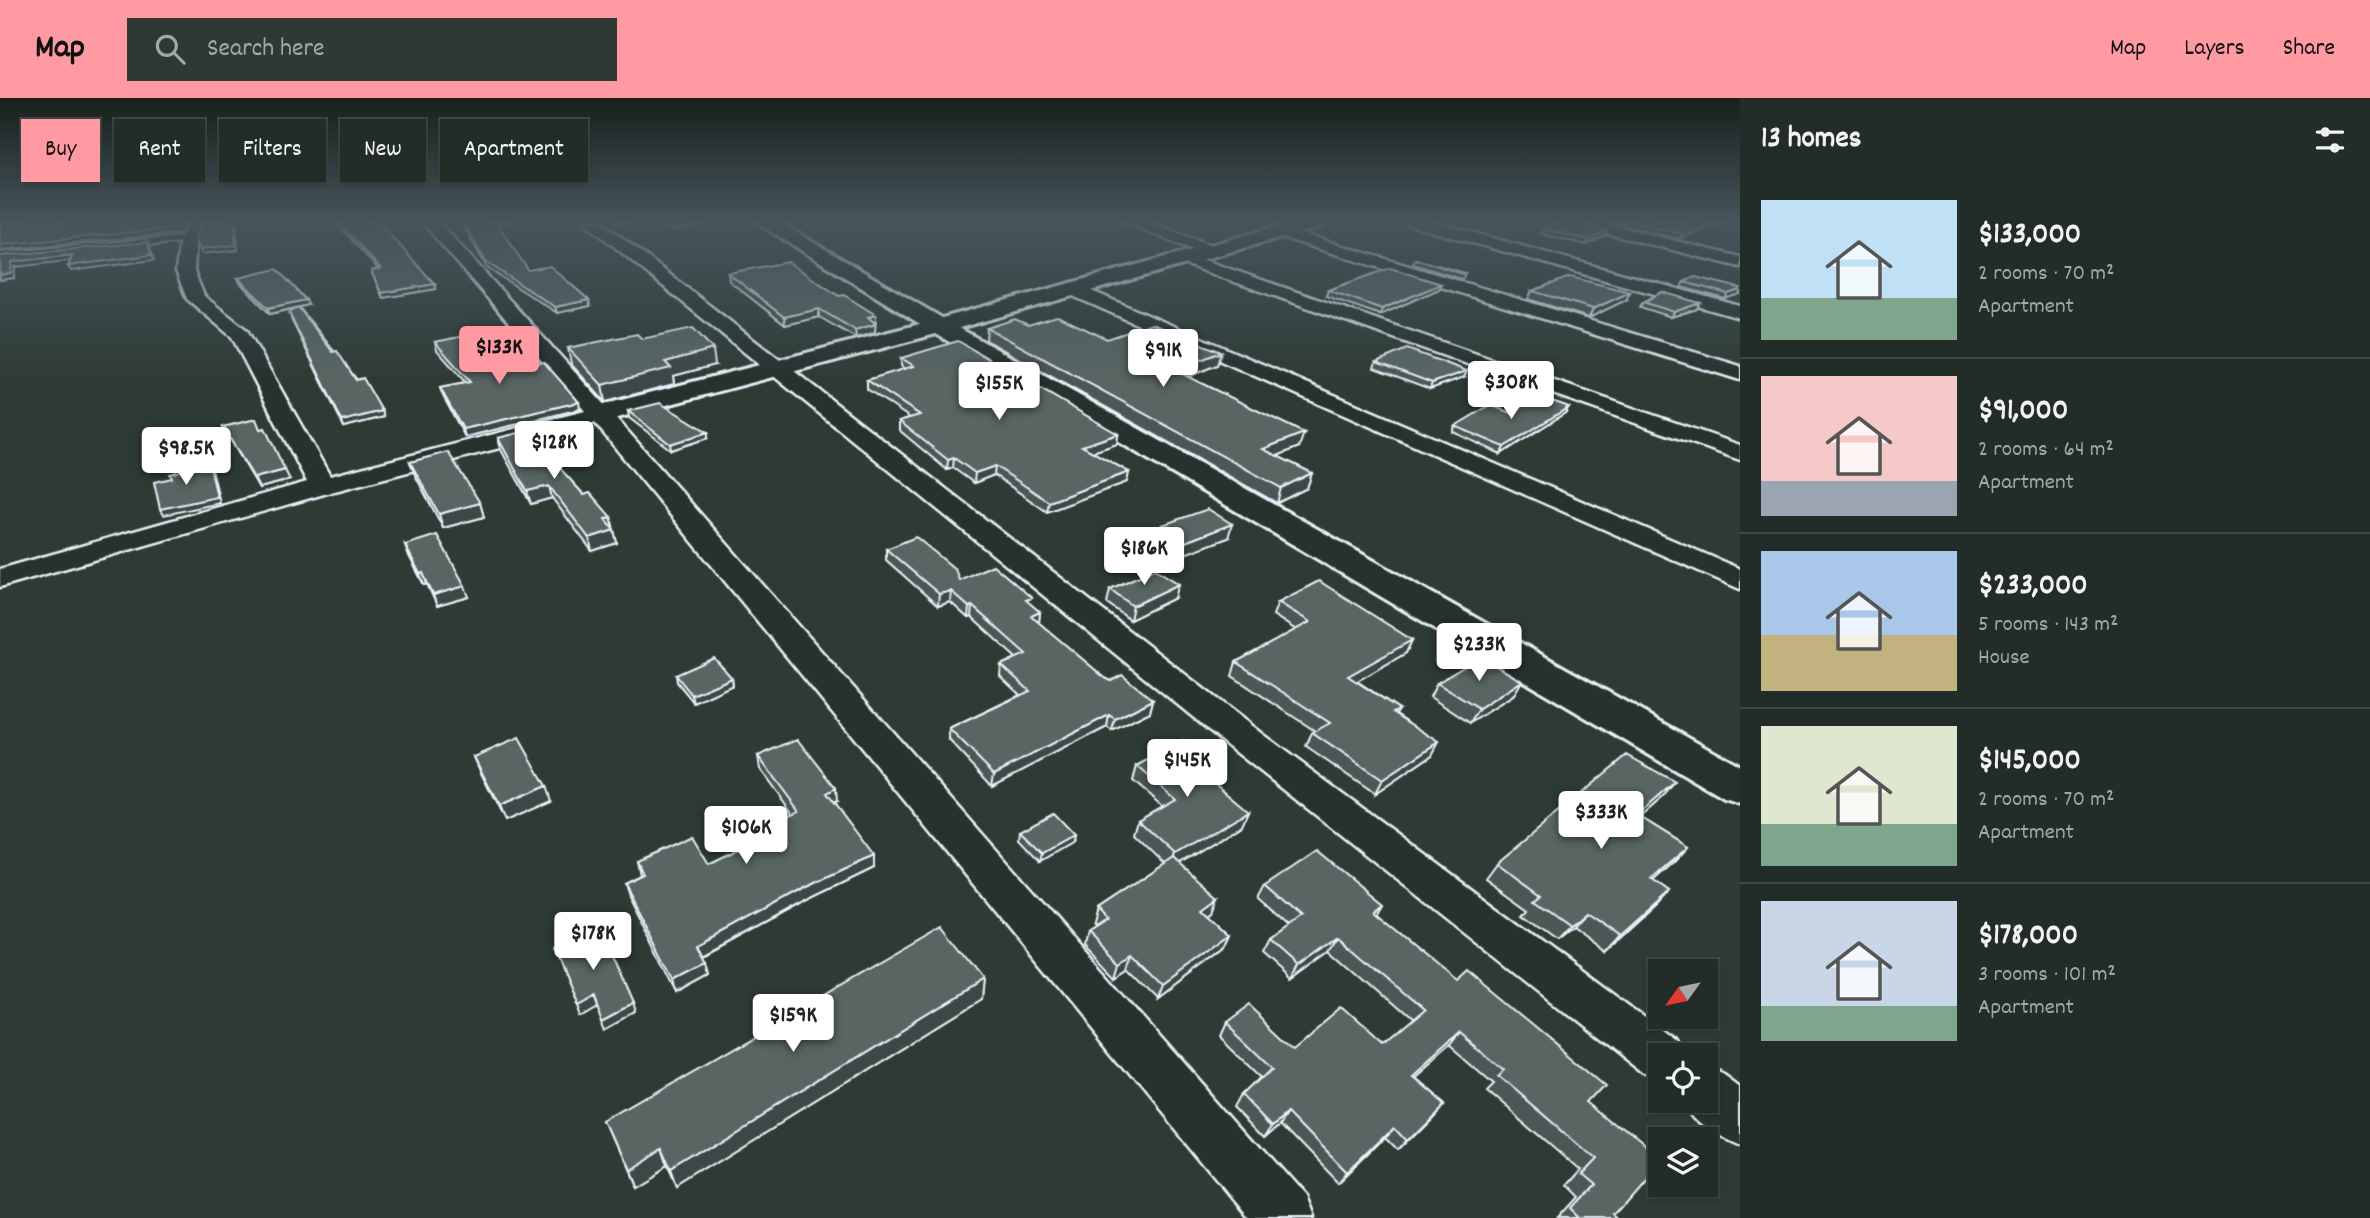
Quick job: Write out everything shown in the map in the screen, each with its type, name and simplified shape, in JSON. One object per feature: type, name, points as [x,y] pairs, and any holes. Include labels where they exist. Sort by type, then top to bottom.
[{"type":"street","points":[[186,274],[197,299],[240,334],[322,486]]},
{"type":"street","points":[[476,274],[600,414],[1283,1218]]},
{"type":"street","points":[[658,274],[1249,743],[1648,1048]]},
{"type":"street","points":[[852,274],[1740,787]]},
{"type":"street","points":[[0,578],[322,486],[777,369],[1126,274]]},
{"type":"street","points":[[1230,274],[1740,453]]},
{"type":"street","points":[[1446,274],[1740,373]]},
{"type":"street","points":[[1604,274],[1740,312]]},
{"type":"street","points":[[1073,289],[1740,579]]},
{"type":"street","points":[[1718,1101],[1740,1118]]},
{"type":"building","points":[[254,274],[282,274],[306,300],[268,308],[238,278]]},
{"type":"building","points":[[372,274],[426,274],[435,284],[381,293]]},
{"type":"building","points":[[505,274],[559,274],[589,300],[555,307]]},
{"type":"building","points":[[730,274],[806,274],[839,296],[844,295],[876,315],[868,317],[875,323],[873,325],[855,330],[819,309],[784,317]]},
{"type":"building","points":[[1372,274],[1410,274],[1441,284],[1382,309],[1328,290]]},
{"type":"building","points":[[1570,277],[1630,292],[1593,309],[1532,291]]},
{"type":"building","points":[[1695,277],[1740,290],[1728,294],[1684,282]]},
{"type":"building","points":[[1662,292],[1700,303],[1674,312],[1643,302]]},
{"type":"building","points":[[298,307],[333,352],[337,351],[356,380],[363,378],[382,411],[342,421],[289,313]]},
{"type":"building","points":[[1057,316],[1107,339],[1152,324],[1221,352],[1174,370],[1304,433],[1263,449],[1312,473],[1281,488],[987,328],[1015,319],[1028,325]]},
{"type":"building","points":[[693,328],[713,349],[665,362],[671,368],[602,385],[568,348],[637,334],[642,339]]},
{"type":"building","points":[[464,336],[484,357],[504,353],[516,367],[544,362],[579,402],[463,429],[440,388],[470,382],[435,342]]},
{"type":"building","points":[[958,341],[1118,434],[1082,446],[1129,472],[1049,502],[995,466],[975,473],[954,458],[948,460],[899,421],[920,415],[867,380],[914,366],[901,358]]},
{"type":"building","points":[[1407,349],[1467,371],[1432,383],[1376,362]]},
{"type":"building","points":[[1538,396],[1569,407],[1504,447],[1455,426],[1490,405],[1511,413]]},
{"type":"building","points":[[660,403],[708,432],[670,444],[628,411]]},
{"type":"building","points":[[256,419],[260,429],[265,428],[285,470],[254,478],[223,427]]},
{"type":"building","points":[[535,429],[556,464],[584,495],[590,493],[611,517],[605,519],[614,530],[589,538],[549,486],[527,491],[498,438]]},
{"type":"building","points":[[448,452],[480,503],[439,514],[410,462]]},
{"type":"building","points":[[209,462],[217,497],[160,509],[154,482],[172,478],[170,474]]},
{"type":"building","points":[[1208,509],[1232,524],[1185,542],[1162,525]]},
{"type":"building","points":[[437,535],[465,586],[433,595],[405,545]]},
{"type":"building","points":[[916,537],[955,569],[959,580],[993,565],[1032,598],[1026,600],[1040,612],[1031,616],[1105,678],[1111,681],[1122,675],[1153,700],[1115,719],[1109,715],[994,774],[949,729],[1030,691],[1001,665],[1026,654],[972,606],[969,607],[951,591],[939,594],[886,549]]},
{"type":"building","points":[[1155,569],[1179,584],[1133,606],[1110,589]]},
{"type":"building","points":[[1319,581],[1412,640],[1348,676],[1399,709],[1393,712],[1439,742],[1382,780],[1312,733],[1330,723],[1236,662],[1310,622],[1278,602]]},
{"type":"building","points":[[1480,657],[1522,681],[1479,709],[1437,683]]},
{"type":"building","points":[[714,658],[732,678],[692,695],[676,675]]},
{"type":"building","points":[[519,738],[546,786],[499,806],[474,757]]},
{"type":"building","points":[[798,739],[836,788],[827,793],[874,856],[805,888],[698,946],[707,963],[674,980],[624,883],[643,874],[637,861],[692,836],[709,864],[769,834],[764,827],[799,811],[758,756]]},
{"type":"building","points":[[1183,741],[1213,765],[1202,772],[1248,811],[1175,854],[1138,820],[1175,799],[1137,766]]},
{"type":"building","points":[[1627,755],[1675,782],[1637,815],[1688,847],[1651,879],[1669,892],[1620,936],[1585,912],[1570,925],[1535,900],[1541,895],[1497,863]]},
{"type":"building","points":[[1053,813],[1074,835],[1042,853],[1020,831]]},
{"type":"building","points":[[1317,851],[1382,904],[1373,911],[1458,981],[1469,971],[1607,1085],[1591,1102],[1648,1149],[1648,1173],[1613,1213],[1618,1218],[1580,1218],[1570,1208],[1591,1185],[1578,1174],[1593,1158],[1496,1075],[1503,1069],[1459,1032],[1411,1075],[1444,1103],[1408,1139],[1395,1125],[1347,1172],[1288,1111],[1273,1124],[1244,1094],[1272,1067],[1225,1022],[1249,1004],[1295,1047],[1341,1008],[1382,1045],[1423,1010],[1338,937],[1299,965],[1271,940],[1301,918],[1265,886]]},
{"type":"building","points":[[1174,858],[1218,897],[1203,908],[1232,935],[1163,986],[1132,955],[1120,963],[1088,931],[1105,920],[1096,910]]},
{"type":"building","points":[[599,926],[633,1003],[603,1019],[594,995],[576,1005],[552,949]]},
{"type":"building","points":[[942,927],[983,979],[671,1171],[661,1148],[626,1169],[605,1122]]}]
